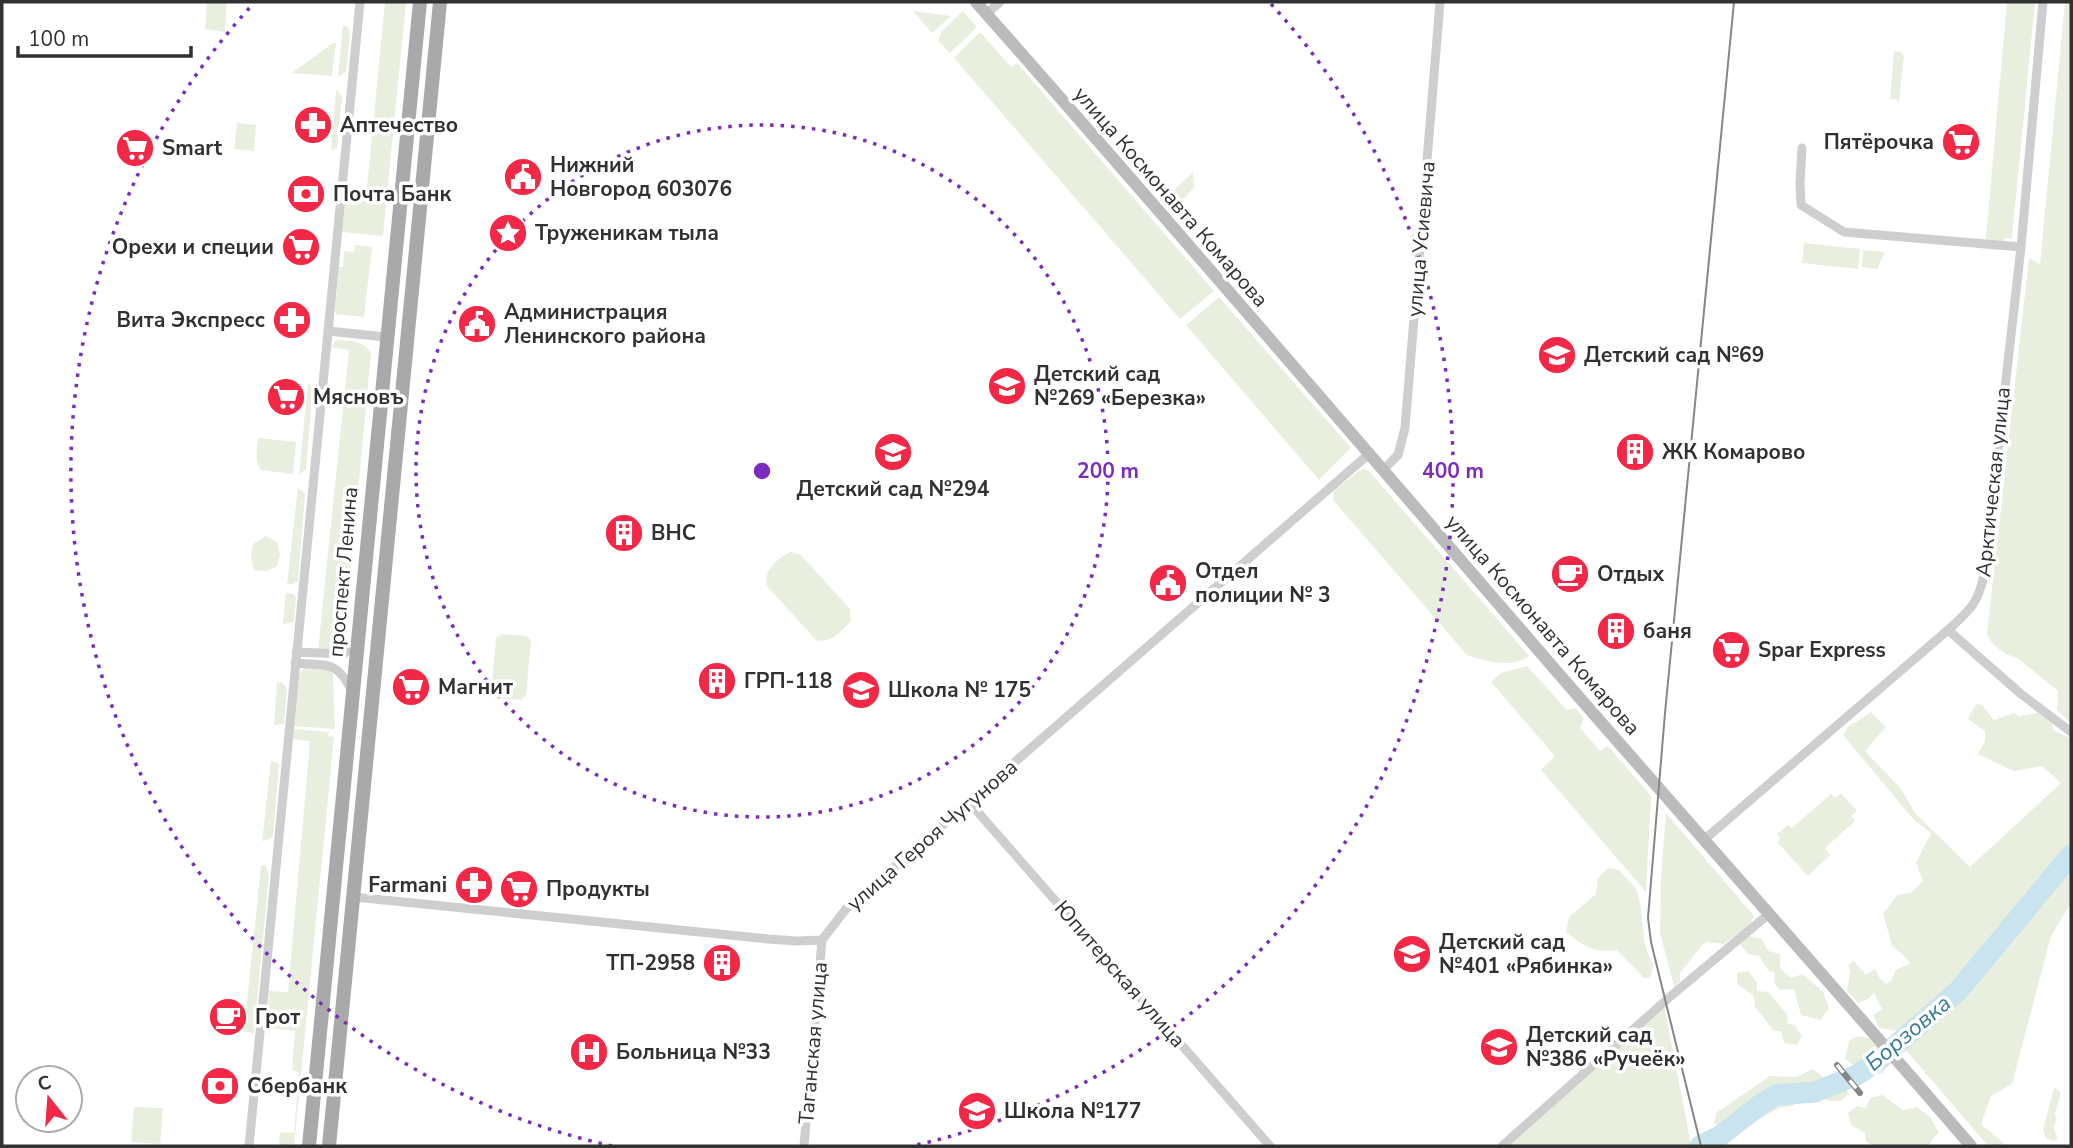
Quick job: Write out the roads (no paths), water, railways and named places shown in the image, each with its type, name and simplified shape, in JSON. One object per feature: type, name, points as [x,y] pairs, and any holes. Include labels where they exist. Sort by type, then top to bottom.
[{"type":"main road","name":"проспект Ленина","points":[[309,1146],[420,2]]},
{"type":"main road","name":"проспект Ленина","points":[[329,1146],[439,2]]},
{"type":"street","points":[[249,1146],[360,2]]},
{"type":"street","name":"улица Космонавта Комарова","points":[[976,2],[1971,1146]]},
{"type":"street","points":[[986,14],[1000,2]]},
{"type":"street","name":"улица Усиевича","points":[[1384,469],[1398,455],[1405,428],[1440,2]]},
{"type":"street","name":"Арктическая улица","points":[[1705,839],[1948,630],[1971,609],[1981,588],[2021,247],[2043,2]]},
{"type":"street","points":[[1802,148],[1801,205],[1844,232],[2021,247]]},
{"type":"street","points":[[328,331],[386,337]]},
{"type":"street","name":"улица Героя Чугунова","points":[[822,940],[846,909],[1370,453]]},
{"type":"street","points":[[1948,630],[2021,694],[2071,732]]},
{"type":"street","points":[[296,652],[344,654],[357,642]]},
{"type":"street","points":[[295,663],[333,666],[342,672],[353,692]]},
{"type":"street","name":"Юпитерская улица","points":[[969,802],[1270,1146]]},
{"type":"street","points":[[354,897],[797,942],[822,940]]},
{"type":"street","points":[[1502,1146],[1672,995],[1770,913]]},
{"type":"street","name":"Таганская улица","points":[[804,1146],[822,940]]},
{"type":"waterway","name":"Борзовка","points":[[1700,1146],[1720,1136],[1776,1095],[1815,1092],[1857,1075],[1880,1059],[1958,991],[2071,855]]},
{"type":"tram line","points":[[1701,1146],[1651,942],[1648,918],[1665,713],[1734,2]]},
{"type":"railway","points":[[1837,1065],[1860,1093]]},
{"type":"place","name":"Аптечество","points":[[313,125]]},
{"type":"place","name":"Пятёрочка","points":[[1961,142]]},
{"type":"place","name":"Smart","points":[[135,148]]},
{"type":"place","name":"Нижний Новгород 603076","points":[[523,177]]},
{"type":"place","name":"Почта Банк","points":[[306,194]]},
{"type":"place","name":"Труженикам тыла","points":[[508,233]]},
{"type":"place","name":"Орехи и специи","points":[[301,247]]},
{"type":"place","name":"Вита Экспресс","points":[[292,320]]},
{"type":"place","name":"Администрация Ленинского района","points":[[477,324]]},
{"type":"place","name":"Детский сад №69","points":[[1557,355]]},
{"type":"place","name":"Детский сад №269 «Березка»","points":[[1007,386]]},
{"type":"place","name":"Мясновъ","points":[[286,397]]},
{"type":"place","name":"Детский сад №294","points":[[893,452]]},
{"type":"place","name":"ЖК Комарово","points":[[1635,452]]},
{"type":"place","name":"ВНС","points":[[624,533]]},
{"type":"place","name":"Отдых","points":[[1570,574]]},
{"type":"place","name":"Отдел полиции № 3","points":[[1168,583]]},
{"type":"place","name":"баня","points":[[1616,631]]},
{"type":"place","name":"Spar Express","points":[[1731,650]]},
{"type":"place","name":"ГРП-118","points":[[717,681]]},
{"type":"place","name":"Магнит","points":[[411,687]]},
{"type":"place","name":"Школа № 175","points":[[861,690]]},
{"type":"place","name":"Farmani","points":[[474,885]]},
{"type":"place","name":"Продукты","points":[[519,889]]},
{"type":"place","name":"Детский сад №401 «Рябинка»","points":[[1412,954]]},
{"type":"place","name":"ТП-2958","points":[[722,963]]},
{"type":"place","name":"Грот","points":[[228,1017]]},
{"type":"place","name":"Детский сад №386 «Ручеёк»","points":[[1499,1047]]},
{"type":"place","name":"Больница №33","points":[[589,1052]]},
{"type":"place","name":"Сбербанк","points":[[220,1086]]},
{"type":"place","name":"Школа №177","points":[[977,1111]]}]
